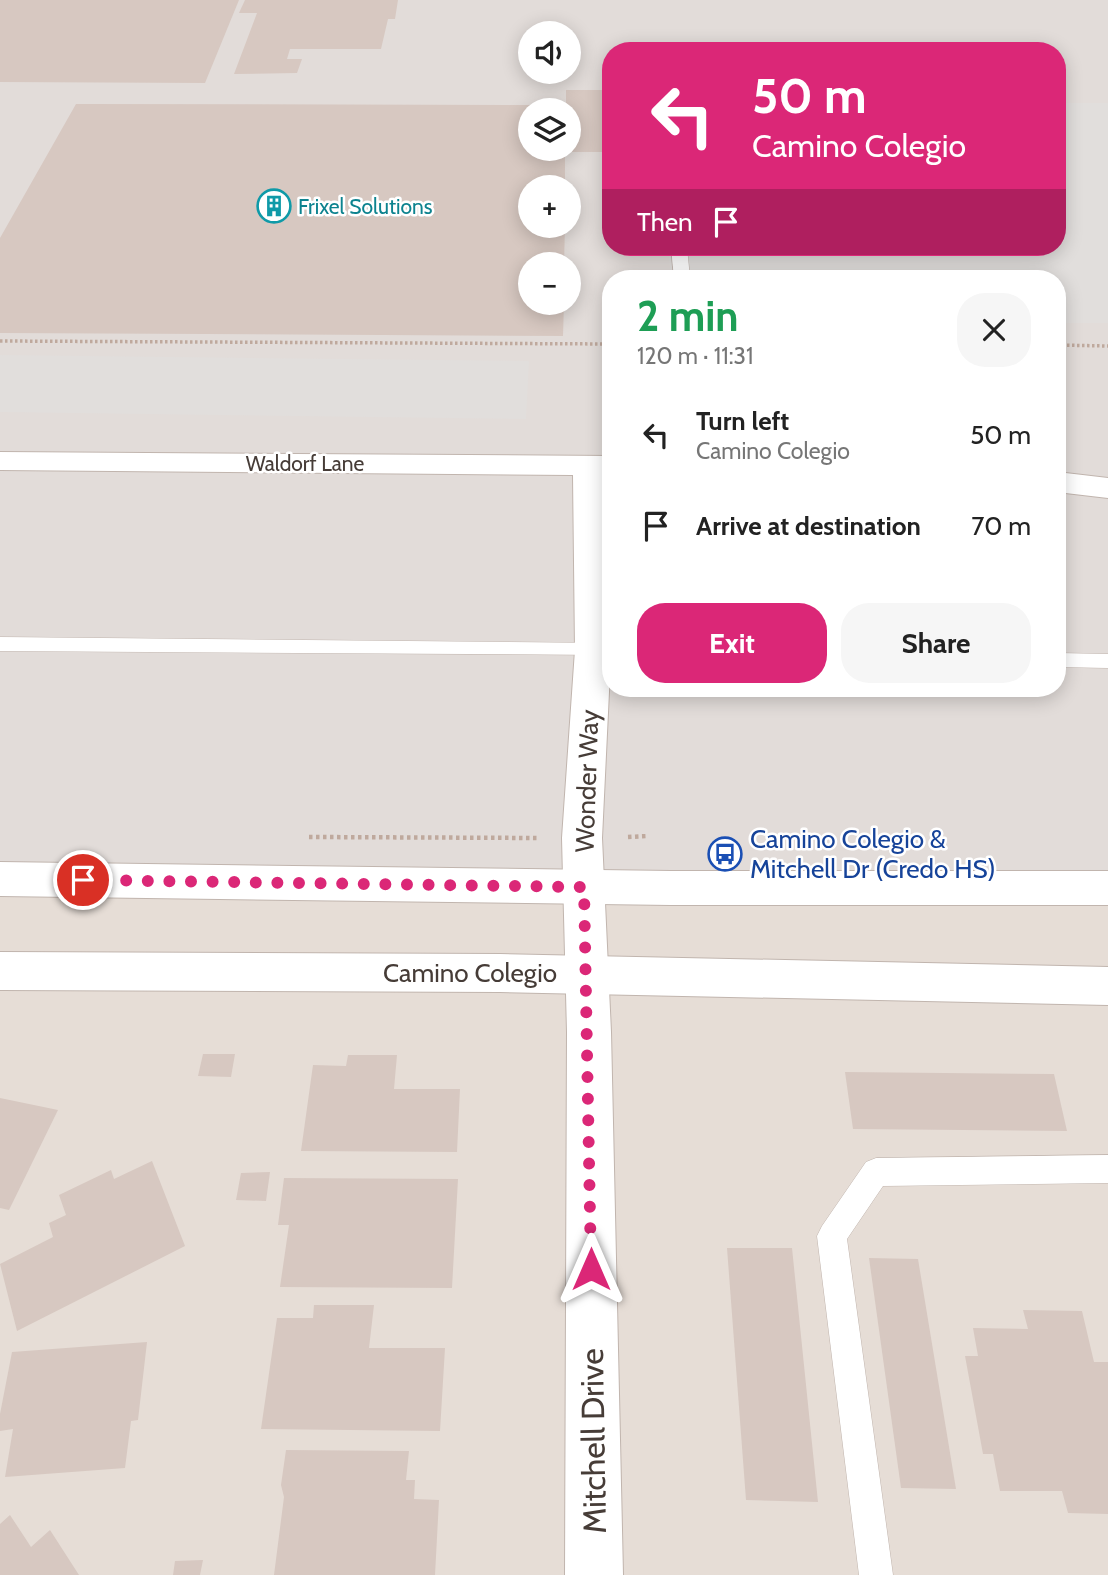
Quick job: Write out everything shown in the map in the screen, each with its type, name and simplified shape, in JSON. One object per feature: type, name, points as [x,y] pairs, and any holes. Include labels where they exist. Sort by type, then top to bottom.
[{"type":"street","name":"Waldorf Lane","points":[[0,461],[599,465]]},
{"type":"street","name":"Wonder Way","points":[[584,887],[582,838],[602,650],[599,465]]},
{"type":"street","points":[[1066,483],[1108,488]]},
{"type":"street","points":[[0,879],[584,887],[1108,888]]},
{"type":"street","name":"Mitchell Drive","points":[[584,887],[594,1575]]},
{"type":"street","name":"Camino Colegio","points":[[0,971],[587,974],[1108,986]]},
{"type":"lane","points":[[0,644],[602,650]]},
{"type":"lane","points":[[1066,660],[1108,661]]},
{"type":"lane","points":[[876,1575],[832,1237],[876,1172],[1108,1169]]},
{"type":"path","points":[[0,341],[602,344]]},
{"type":"path","points":[[1066,345],[1108,346]]},
{"type":"path","points":[[305,837],[648,836]]},
{"type":"shaded area","points":[[0,0],[1108,0],[1108,888],[0,879]]},
{"type":"shaded area","points":[[1066,103],[1108,103],[1108,323],[1066,323],[1066,270],[670,270],[669,256],[1066,256]]},
{"type":"shaded area","points":[[0,355],[529,361],[526,419],[0,412]]},
{"type":"shaded area","points":[[0,862],[1108,883],[1108,1575],[0,1575]]},
{"type":"building","points":[[0,0],[239,0],[205,83],[0,82]]},
{"type":"building","points":[[245,0],[398,0],[395,19],[388,19],[381,49],[290,49],[287,59],[302,59],[297,73],[234,74],[257,13],[239,13]]},
{"type":"building","name":"Frixel Solutions","points":[[566,90],[602,90],[602,152],[581,152],[581,98],[566,98]]},
{"type":"building","name":"Frixel Solutions","points":[[76,104],[518,105],[518,161],[565,161],[565,175],[518,175],[518,238],[565,238],[564,252],[518,252],[518,315],[564,315],[563,336],[0,333],[0,238]]},
{"type":"building","points":[[203,1054],[235,1054],[231,1077],[198,1076]]},
{"type":"building","points":[[348,1055],[397,1055],[394,1089],[460,1089],[457,1152],[301,1151],[313,1065],[346,1066]]},
{"type":"building","points":[[845,1072],[1054,1074],[1067,1131],[853,1129]]},
{"type":"building","points":[[0,1098],[58,1110],[9,1210],[0,1208]]},
{"type":"building","points":[[152,1161],[185,1246],[17,1331],[0,1264],[53,1237],[49,1223],[66,1215],[59,1195],[111,1170],[114,1179]]},
{"type":"building","points":[[270,1172],[266,1201],[236,1200],[241,1173]]},
{"type":"building","points":[[284,1178],[458,1179],[452,1288],[280,1287],[289,1225],[278,1225]]},
{"type":"building","points":[[727,1248],[792,1248],[818,1502],[746,1500]]},
{"type":"building","points":[[869,1258],[918,1259],[956,1489],[901,1488]]},
{"type":"building","points":[[314,1305],[374,1305],[369,1348],[445,1348],[440,1431],[261,1429],[277,1318],[313,1318]]},
{"type":"building","points":[[1023,1310],[1082,1311],[1094,1362],[1108,1362],[1108,1514],[1068,1513],[1062,1491],[1000,1491],[993,1454],[983,1454],[965,1356],[978,1356],[973,1328],[1028,1329]]},
{"type":"building","points":[[147,1342],[138,1420],[131,1421],[125,1468],[5,1477],[13,1429],[0,1431],[0,1414],[12,1352]]},
{"type":"building","points":[[286,1450],[409,1451],[406,1480],[415,1480],[414,1499],[439,1500],[435,1575],[274,1575],[284,1497],[281,1485]]},
{"type":"building","points":[[10,1515],[31,1547],[50,1530],[79,1575],[0,1575],[0,1524]]},
{"type":"building","points":[[203,1560],[200,1575],[173,1575],[175,1561]]},
{"type":"place","name":"Frixel Solutions","points":[[274,206]]},
{"type":"place","name":"Camino Colegio & Mitchell Dr (Credo HS)","points":[[725,854]]},
{"type":"route","points":[[83,880],[584,887],[589,1032],[591,1269]]}]
